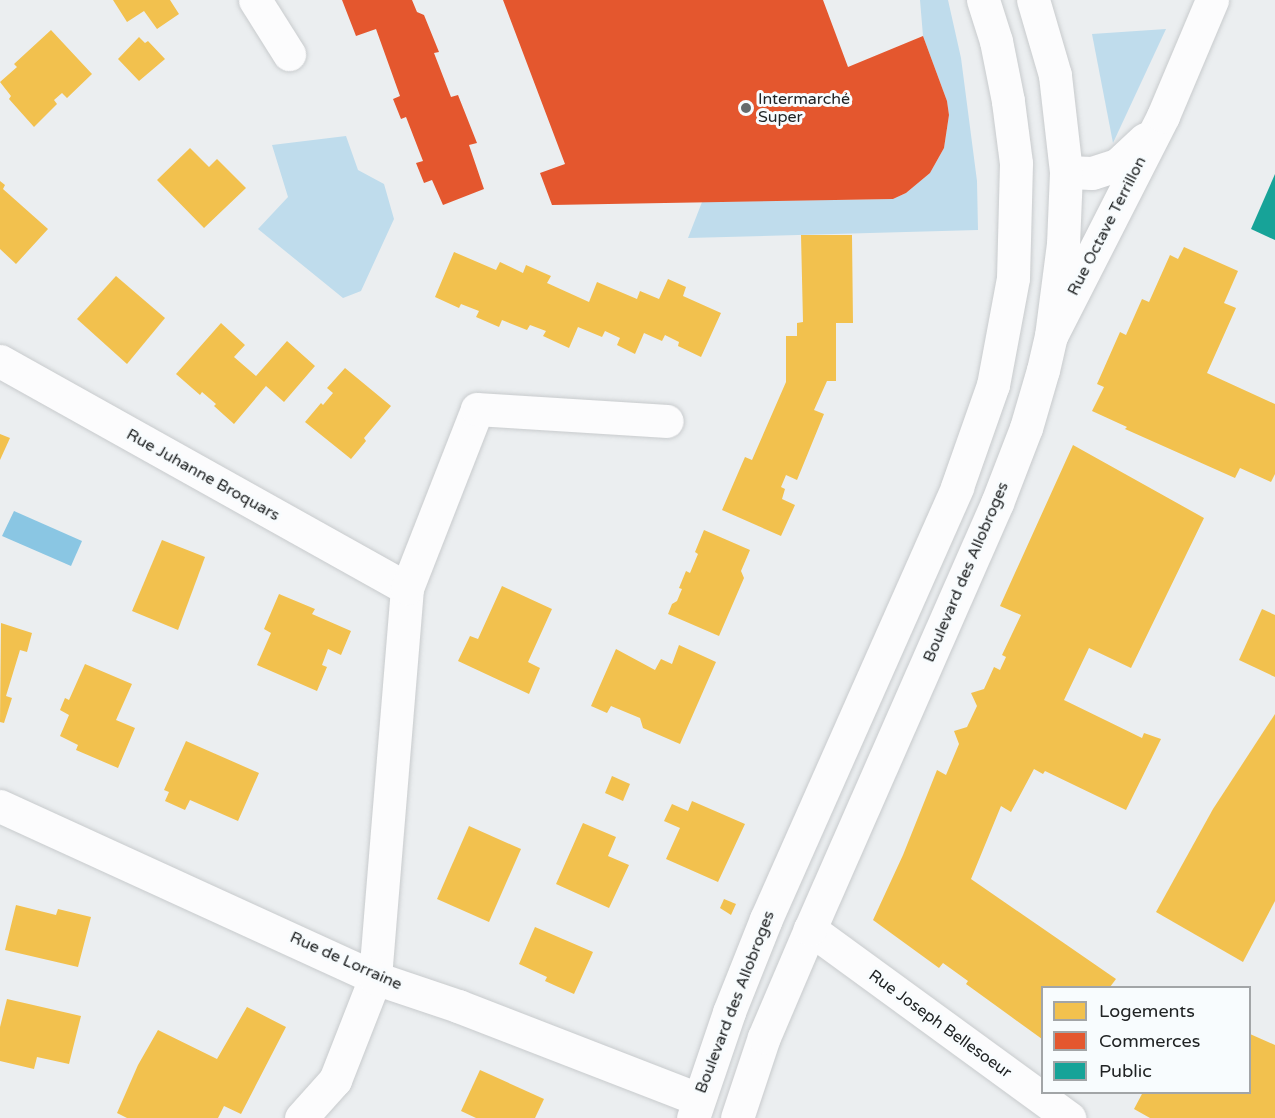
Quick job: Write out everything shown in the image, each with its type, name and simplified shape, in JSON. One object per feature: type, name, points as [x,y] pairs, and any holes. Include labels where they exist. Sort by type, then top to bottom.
[{"type":"street","points":[[255,0],[289,54]]},
{"type":"street","name":"Boulevard des Allobroges","points":[[695,1108],[729,1011],[766,919],[957,487],[993,384],[1013,278],[1017,223],[1016,163],[996,40],[983,0]]},
{"type":"street","name":"Boulevard des Allobroges","points":[[737,1118],[764,1038],[810,929],[998,502],[1026,428],[1052,336],[1063,244],[1066,172],[1055,75],[1033,0]]},
{"type":"street","name":"Rue Octave Terrillon","points":[[1052,336],[1163,116],[1212,0]]},
{"type":"street","name":"Rue Octave Terrillon","points":[[1066,172],[1092,173],[1117,165],[1138,148],[1163,116]]},
{"type":"street","name":"Rue Juhanne Broquars","points":[[0,361],[407,588]]},
{"type":"street","points":[[301,1118],[335,1080],[375,978],[407,588],[477,409],[667,421]]},
{"type":"street","name":"Rue de Lorraine","points":[[0,806],[375,978],[458,1006],[695,1108]]},
{"type":"street","name":"Rue Joseph Bellesoeur","points":[[810,929],[1070,1118]]},
{"type":"shaded area","points":[[920,0],[948,0],[961,58],[977,181],[978,230],[688,238],[702,202],[893,199],[906,193],[930,173],[944,148],[949,115],[947,101],[923,36]]},
{"type":"shaded area","points":[[1166,29],[1113,143],[1092,34]]},
{"type":"shaded area","points":[[346,136],[358,170],[384,184],[394,219],[361,291],[343,298],[258,229],[288,197],[272,145]]},
{"type":"water","points":[[14,511],[82,541],[71,566],[2,536]]},
{"type":"building: Logements","points":[[113,0],[170,0],[179,14],[157,29],[144,11],[127,22]]},
{"type":"building: Logements","points":[[51,30],[92,74],[67,98],[62,93],[54,100],[57,104],[34,127],[9,99],[11,96],[0,82],[17,67],[14,64]]},
{"type":"building: Logements","points":[[139,37],[145,43],[148,41],[165,59],[139,81],[118,59]]},
{"type":"building: Logements","points":[[190,148],[209,167],[217,159],[246,188],[204,228],[157,180]]},
{"type":"building: Logements","points":[[0,181],[5,185],[3,189],[48,229],[16,264],[0,249]]},
{"type":"building: Logements","points":[[801,235],[852,235],[853,323],[836,323],[836,381],[827,381],[814,410],[824,414],[797,480],[786,475],[781,487],[785,489],[782,499],[795,505],[781,536],[722,510],[745,457],[752,460],[786,382],[786,336],[797,336],[797,323],[803,322]]},
{"type":"building: Logements","points":[[1184,247],[1238,271],[1224,303],[1236,308],[1207,373],[1275,404],[1275,474],[1271,482],[1240,468],[1235,478],[1125,429],[1127,427],[1092,411],[1104,387],[1097,384],[1120,332],[1126,335],[1142,299],[1149,302],[1170,255],[1178,259]]},
{"type":"building: Logements","points":[[454,252],[496,270],[500,262],[523,273],[526,265],[551,276],[547,283],[589,302],[597,282],[637,299],[640,291],[659,299],[668,279],[686,287],[683,296],[721,313],[701,357],[678,346],[679,342],[665,335],[662,341],[644,333],[635,354],[617,345],[620,338],[605,331],[602,337],[578,327],[569,348],[543,336],[546,331],[530,325],[527,330],[502,320],[499,327],[476,317],[479,311],[461,304],[459,308],[435,297]]},
{"type":"building: Logements","points":[[116,276],[165,318],[127,364],[77,319]]},
{"type":"building: Logements","points":[[221,323],[245,345],[234,357],[256,376],[287,341],[315,366],[284,402],[266,386],[234,424],[214,406],[216,404],[202,392],[200,395],[176,374]]},
{"type":"building: Logements","points":[[345,368],[391,406],[364,438],[366,441],[351,459],[305,422],[333,393],[327,388]]},
{"type":"building: Logements","points":[[0,434],[10,438],[0,460]]},
{"type":"building: Logements","points":[[1073,445],[1204,518],[1131,668],[1089,648],[1064,700],[1142,738],[1144,733],[1161,739],[1126,810],[1045,771],[1043,774],[1034,769],[1011,812],[1001,806],[971,879],[1116,979],[1111,986],[1041,986],[1041,1038],[966,984],[968,981],[943,963],[939,968],[873,920],[903,855],[937,770],[946,775],[959,744],[954,731],[967,727],[977,706],[971,693],[984,689],[994,667],[1000,670],[1006,657],[1002,655],[1021,615],[1000,606]]},
{"type":"building: Logements","points":[[704,530],[750,550],[741,571],[744,578],[719,636],[668,614],[672,604],[677,601],[682,589],[679,588],[686,571],[690,573]]},
{"type":"building: Logements","points":[[162,540],[205,557],[178,630],[132,611]]},
{"type":"building: Logements","points":[[502,586],[552,609],[528,662],[540,668],[529,694],[458,661],[470,636],[478,639]]},
{"type":"building: Logements","points":[[279,594],[315,609],[312,614],[351,631],[341,655],[328,649],[322,665],[327,667],[317,691],[257,665],[271,633],[264,629]]},
{"type":"building: Logements","points":[[1262,609],[1275,615],[1275,677],[1239,660]]},
{"type":"building: Logements","points":[[1,623],[32,633],[27,652],[20,650],[6,696],[12,698],[4,723],[0,722]]},
{"type":"building: Logements","points":[[679,645],[716,662],[680,744],[643,728],[640,718],[611,706],[607,713],[591,706],[616,649],[655,670],[661,659],[672,664]]},
{"type":"building: Logements","points":[[85,664],[132,684],[116,720],[135,728],[118,768],[76,750],[78,745],[60,736],[69,715],[60,710],[65,698],[69,700]]},
{"type":"building: Logements","points":[[1275,714],[1275,901],[1243,962],[1156,912],[1213,809]]},
{"type":"building: Logements","points":[[186,741],[259,773],[238,821],[190,800],[185,810],[165,801],[169,792],[164,790]]},
{"type":"building: Logements","points":[[612,776],[630,784],[623,801],[605,793]]},
{"type":"building: Logements","points":[[692,801],[745,824],[718,882],[666,859],[680,828],[664,821],[672,804],[688,811]]},
{"type":"building: Logements","points":[[583,823],[616,837],[608,856],[629,865],[609,908],[556,884]]},
{"type":"building: Logements","points":[[469,826],[521,849],[489,922],[437,899]]},
{"type":"building: Logements","points":[[724,899],[736,904],[731,915],[720,908]]},
{"type":"building: Logements","points":[[16,905],[56,915],[58,909],[91,917],[78,967],[5,950]]},
{"type":"building: Logements","points":[[535,927],[593,952],[574,994],[545,981],[547,977],[519,964]]},
{"type":"building: Logements","points":[[7,999],[81,1016],[69,1064],[37,1057],[34,1069],[0,1061],[0,1027]]},
{"type":"building: Logements","points":[[247,1007],[286,1027],[241,1114],[224,1106],[218,1118],[127,1118],[117,1113],[138,1065],[158,1030],[217,1059]]},
{"type":"building: Logements","points":[[1251,1034],[1275,1045],[1275,1118],[1150,1118],[1134,1109],[1142,1094],[1251,1094]]},
{"type":"building: Logements","points":[[480,1070],[544,1099],[535,1118],[476,1118],[461,1111]]},
{"type":"building: Commerces","points":[[342,0],[412,0],[417,12],[424,15],[439,52],[434,53],[451,97],[458,95],[477,143],[469,145],[484,189],[443,205],[432,180],[424,183],[416,163],[423,161],[406,117],[401,119],[393,99],[400,96],[376,29],[356,36]]},
{"type":"building: Commerces","name":"Intermarché Super","points":[[503,0],[823,0],[848,67],[923,36],[947,101],[949,115],[944,148],[930,173],[906,193],[893,199],[552,205],[540,173],[565,164]]},
{"type":"building: Public","points":[[1275,174],[1275,240],[1251,229]]},
{"type":"place","name":"Intermarché Super","points":[[746,108]]}]
